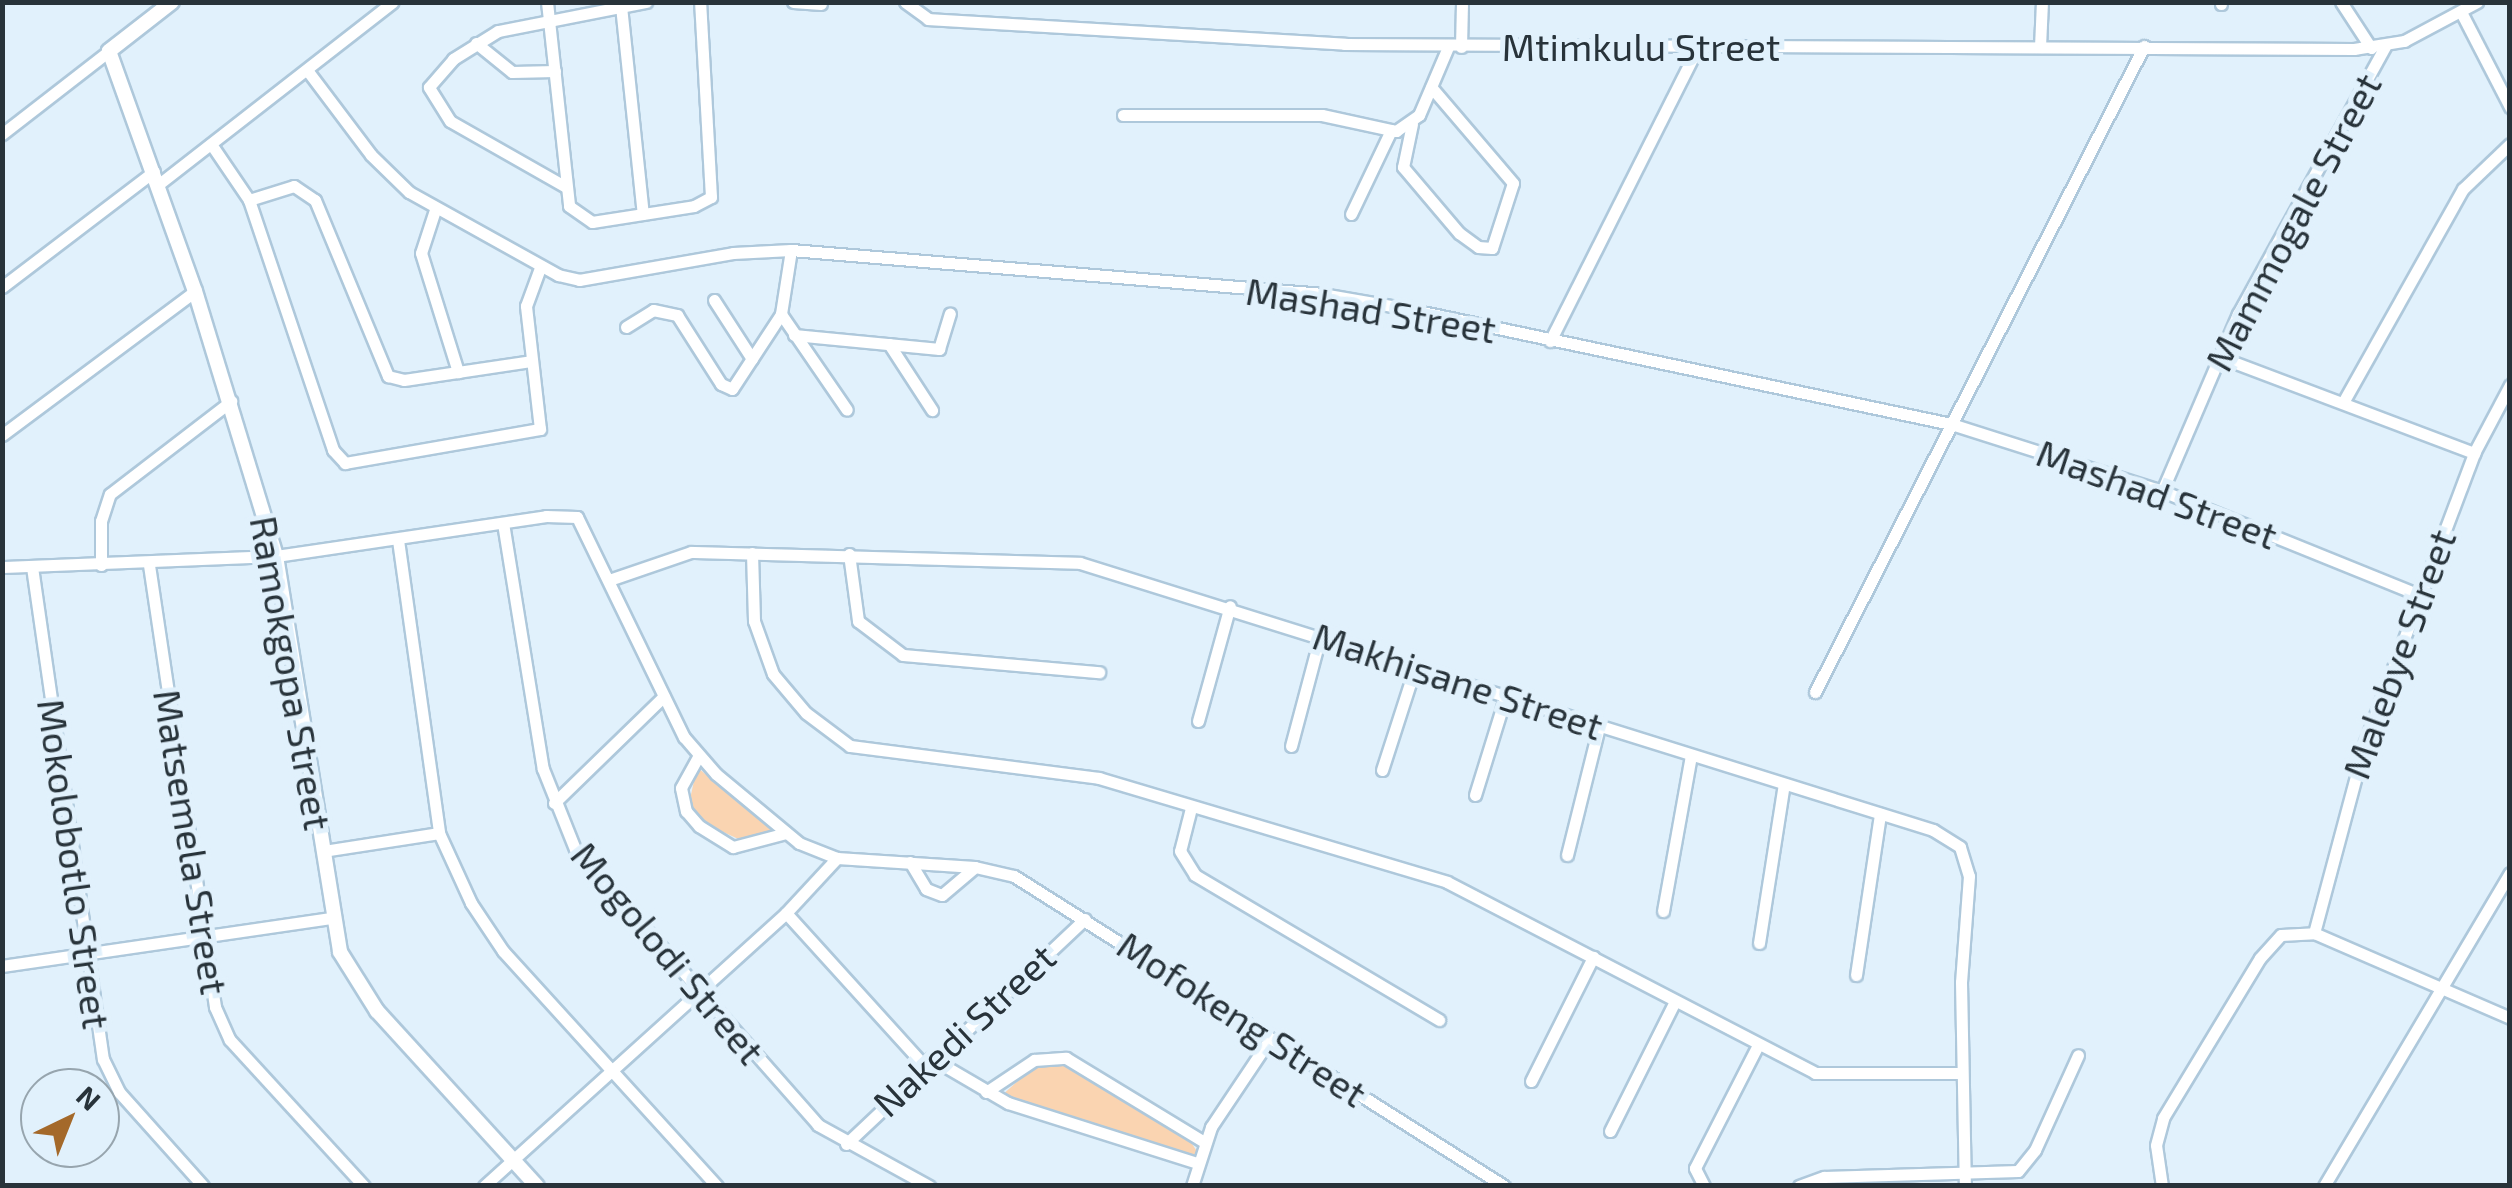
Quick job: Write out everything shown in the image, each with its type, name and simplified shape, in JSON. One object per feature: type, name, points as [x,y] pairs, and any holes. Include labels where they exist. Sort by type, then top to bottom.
[{"type":"street","points":[[2,134],[172,2]]},
{"type":"street","points":[[2,287],[211,144],[394,2]]},
{"type":"street","points":[[548,2],[566,187],[578,217],[592,222],[700,204],[713,192],[700,2]]},
{"type":"street","points":[[566,187],[464,130],[434,103],[432,80],[476,43],[550,18],[646,2]]},
{"type":"street","points":[[793,2],[821,4]]},
{"type":"street","name":"Mtimkulu Street","points":[[904,2],[928,19],[1455,47],[2386,47]]},
{"type":"street","points":[[1431,87],[1514,184],[1492,248],[1478,247],[1460,233],[1402,167],[1412,124],[1431,87],[1455,47],[1462,2]]},
{"type":"street","points":[[2040,46],[2042,2]]},
{"type":"street","points":[[2341,2],[2371,48]]},
{"type":"street","name":"Mammogale Street","points":[[2162,491],[2220,357],[2386,47],[2477,2]]},
{"type":"street","points":[[621,6],[644,214]]},
{"type":"street","points":[[2461,12],[2510,107]]},
{"type":"street","points":[[476,43],[512,72],[555,70]]},
{"type":"street","points":[[1815,692],[2144,46]]},
{"type":"street","points":[[1550,341],[1698,47]]},
{"type":"street","name":"Ramokgopa Street","points":[[109,51],[157,178],[231,402],[276,556],[331,918],[360,990],[536,1186]]},
{"type":"street","name":"Mashad Street","points":[[307,70],[370,155],[435,210],[540,268],[579,280],[791,250],[1323,294],[1952,424],[2162,491],[2419,595]]},
{"type":"street","points":[[1124,114],[1322,115],[1391,130],[1412,124]]},
{"type":"street","points":[[1352,214],[1391,130]]},
{"type":"street","points":[[211,144],[249,200],[332,450],[345,463],[536,432],[542,426],[526,306],[540,268]]},
{"type":"street","points":[[2346,400],[2463,189],[2510,144]]},
{"type":"street","points":[[249,200],[294,186],[315,200],[331,226],[388,376],[458,372],[531,361]]},
{"type":"street","points":[[435,210],[421,253],[458,372]]},
{"type":"street","points":[[626,327],[653,310],[677,315],[728,389],[740,382],[782,314],[791,250]]},
{"type":"street","points":[[2,436],[194,291]]},
{"type":"street","points":[[714,300],[752,359]]},
{"type":"street","points":[[782,314],[848,410]]},
{"type":"street","points":[[794,335],[942,347],[950,314]]},
{"type":"street","points":[[890,344],[932,410]]},
{"type":"street","points":[[2220,357],[2346,400],[2474,453]]},
{"type":"street","name":"Malebye Street","points":[[2314,932],[2350,785],[2474,453],[2510,385]]},
{"type":"street","points":[[101,566],[102,514],[110,494],[231,402]]},
{"type":"street","name":"Mofokeng Street","points":[[503,523],[577,517],[612,579],[664,696],[698,756],[786,833],[838,858],[975,867],[1014,876],[1086,918],[1504,1186]]},
{"type":"street","points":[[2,567],[276,556],[503,523]]},
{"type":"street","name":"Mogolodi Street","points":[[503,523],[554,804],[590,870],[810,1117],[846,1144],[929,1186]]},
{"type":"street","points":[[398,540],[439,833],[488,931],[717,1186]]},
{"type":"street","name":"Makhisane Street","points":[[612,579],[677,553],[1059,560],[1230,606],[1505,698],[1945,835],[1966,860],[1961,1073],[1965,1180]]},
{"type":"street","points":[[752,553],[754,621],[773,674],[806,713],[850,746],[889,756],[1074,773],[1467,889],[1758,1045],[1826,1076],[1961,1073]]},
{"type":"street","points":[[850,554],[858,621],[894,650],[944,662],[1100,672]]},
{"type":"street","name":"Matsemela Street","points":[[149,564],[215,1007],[230,1040],[364,1186]]},
{"type":"street","name":"Mokolobotlo Street","points":[[32,567],[86,957],[109,1076],[203,1186]]},
{"type":"street","points":[[1198,720],[1230,606]]},
{"type":"street","points":[[1291,746],[1320,637]]},
{"type":"street","points":[[1382,770],[1415,668]]},
{"type":"street","points":[[554,804],[664,696]]},
{"type":"street","points":[[1475,796],[1505,698]]},
{"type":"street","points":[[1567,854],[1599,727]]},
{"type":"street","points":[[698,756],[684,778],[681,800],[699,826],[733,846],[786,833]]},
{"type":"street","points":[[1663,911],[1691,756]]},
{"type":"street","points":[[1759,943],[1784,784]]},
{"type":"street","points":[[1190,808],[1180,851],[1187,867],[1439,1020]]},
{"type":"street","points":[[1856,976],[1880,814]]},
{"type":"street","points":[[324,852],[439,833]]},
{"type":"street","points":[[484,1186],[786,912],[838,858]]},
{"type":"street","points":[[910,862],[926,888],[942,895],[975,867]]},
{"type":"street","points":[[2324,1186],[2510,873]]},
{"type":"street","points":[[786,912],[928,1062],[986,1092],[1197,1163]]},
{"type":"street","points":[[2,966],[86,957],[331,918]]},
{"type":"street","name":"Nakedi Street","points":[[846,1144],[928,1062],[1086,918]]},
{"type":"street","points":[[2162,1186],[2156,1137],[2168,1108],[2271,944],[2292,932],[2314,932],[2510,1018]]},
{"type":"street","points":[[1532,1080],[1593,956]]},
{"type":"street","points":[[1610,1131],[1675,1001]]},
{"type":"street","points":[[1192,1186],[1204,1142],[1270,1038]]},
{"type":"street","points":[[1704,1186],[1695,1168],[1758,1045]]},
{"type":"street","points":[[1800,1186],[1824,1177],[1965,1180],[2024,1166],[2078,1054]]},
{"type":"street","points":[[986,1092],[1034,1060],[1066,1058],[1204,1142]]},
{"type":"shaded area","points":[[697,767],[773,831],[747,843],[706,824],[689,804]]},
{"type":"shaded area","points":[[1055,1063],[1076,1066],[1187,1136],[1198,1153],[1188,1156],[1000,1097],[1031,1069]]}]
